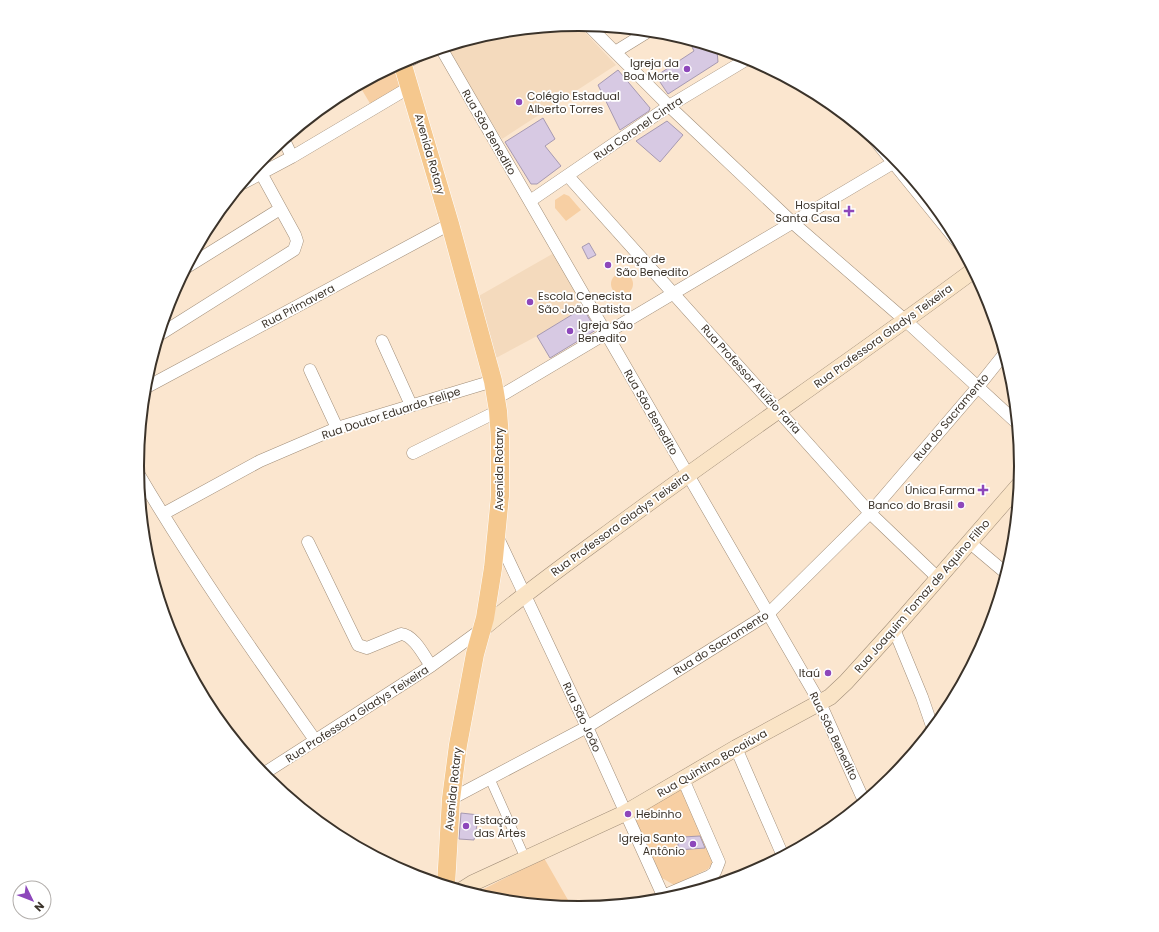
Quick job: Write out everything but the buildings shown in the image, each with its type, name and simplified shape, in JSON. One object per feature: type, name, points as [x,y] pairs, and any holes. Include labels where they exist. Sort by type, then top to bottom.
[{"type":"main road","name":"Avenida Rotary","points":[[404,68],[450,224],[496,397],[500,489],[497,536],[482,629],[475,654],[458,744],[451,799],[446,878]]},
{"type":"main road","name":"Rua Professora Gladys Teixeira","points":[[482,629],[524,594],[687,475],[906,321],[970,273]]},
{"type":"main road","name":"Rua Joaquim Tomaz de Aquino Filho","points":[[820,703],[830,697],[846,682],[894,630],[1014,491]]},
{"type":"main road","name":"Rua Quintino Bocaiúva","points":[[446,878],[462,880],[467,886],[526,860],[625,813],[736,748],[820,703]]},
{"type":"street","points":[[595,32],[669,106],[793,223],[906,321],[1012,419]]},
{"type":"street","points":[[615,52],[641,36]]},
{"type":"street","name":"Rua São Benedito","points":[[444,53],[530,201],[604,333],[820,703],[862,796]]},
{"type":"street","name":"Rua Coronel Cintra","points":[[530,201],[669,106],[742,62]]},
{"type":"street","points":[[255,176],[292,157],[410,87]]},
{"type":"street","points":[[286,145],[292,157]]},
{"type":"street","points":[[414,453],[496,397],[892,164]]},
{"type":"street","name":"Rua Professor Aluízio Faria","points":[[568,176],[870,513],[939,579]]},
{"type":"street","points":[[166,331],[294,250],[297,241],[280,209],[252,179]]},
{"type":"street","points":[[196,262],[280,209]]},
{"type":"street","name":"Rua Primavera","points":[[152,384],[450,224]]},
{"type":"street","points":[[382,341],[411,405]]},
{"type":"street","name":"Rua do Sacramento","points":[[451,799],[587,727],[768,614],[870,513],[977,388],[1001,357]]},
{"type":"street","points":[[310,370],[337,428]]},
{"type":"street","name":"Rua Doutor Eduardo Felipe","points":[[162,514],[260,461],[337,428],[411,405],[496,397]]},
{"type":"street","points":[[145,486],[246,641],[315,740]]},
{"type":"street","name":"Rua São João","points":[[497,536],[587,727],[662,893]]},
{"type":"street","points":[[308,542],[358,645],[367,648],[401,634],[406,634],[431,666]]},
{"type":"street","points":[[969,542],[1002,570]]},
{"type":"street","name":"Rua Professora Gladys Teixeira","points":[[269,770],[431,666],[482,629]]},
{"type":"street","points":[[894,630],[922,697],[931,723]]},
{"type":"street","points":[[736,748],[781,851]]},
{"type":"street","points":[[490,778],[526,860]]},
{"type":"street","points":[[683,779],[719,862],[715,872],[710,876],[686,888]]},
{"type":"shaded area","name":"Colégio Estadual Alberto Torres","points":[[584,31],[616,65],[502,139],[448,52],[495,39],[551,32]]},
{"type":"shaded area","points":[[404,68],[408,83],[371,105],[362,89]]},
{"type":"shaded area","points":[[564,194],[569,196],[581,210],[566,221],[555,208],[555,200]]},
{"type":"shaded area","name":"Escola Cenecista São João Batista","points":[[554,253],[584,307],[537,336],[494,359],[477,297]]},
{"type":"shaded area","points":[[622,273],[626,274],[632,280],[632,288],[626,294],[622,295],[618,294],[612,288],[611,284],[612,280],[618,274]]},
{"type":"shaded area","points":[[679,787],[687,797],[714,861],[708,869],[674,885],[662,878],[633,814]]},
{"type":"shaded area","points":[[544,858],[568,901],[523,897],[482,890]]},
{"type":"place","name":"Igreja da Boa Morte","points":[[687,69]]},
{"type":"place","name":"Colégio Estadual Alberto Torres","points":[[519,102]]},
{"type":"place","name":"Hospital Santa Casa","points":[[849,211]]},
{"type":"place","name":"Praça de São Benedito","points":[[608,265]]},
{"type":"place","name":"Escola Cenecista São João Batista","points":[[530,302]]},
{"type":"place","name":"Igreja São Benedito","points":[[570,331]]},
{"type":"place","name":"Única Farma","points":[[983,490]]},
{"type":"place","name":"Banco do Brasil","points":[[961,505]]},
{"type":"place","name":"Itaú","points":[[828,673]]},
{"type":"place","name":"Hebinho","points":[[628,814]]},
{"type":"place","name":"Estação das Artes","points":[[466,826]]},
{"type":"place","name":"Igreja Santo Antônio","points":[[693,844]]}]
